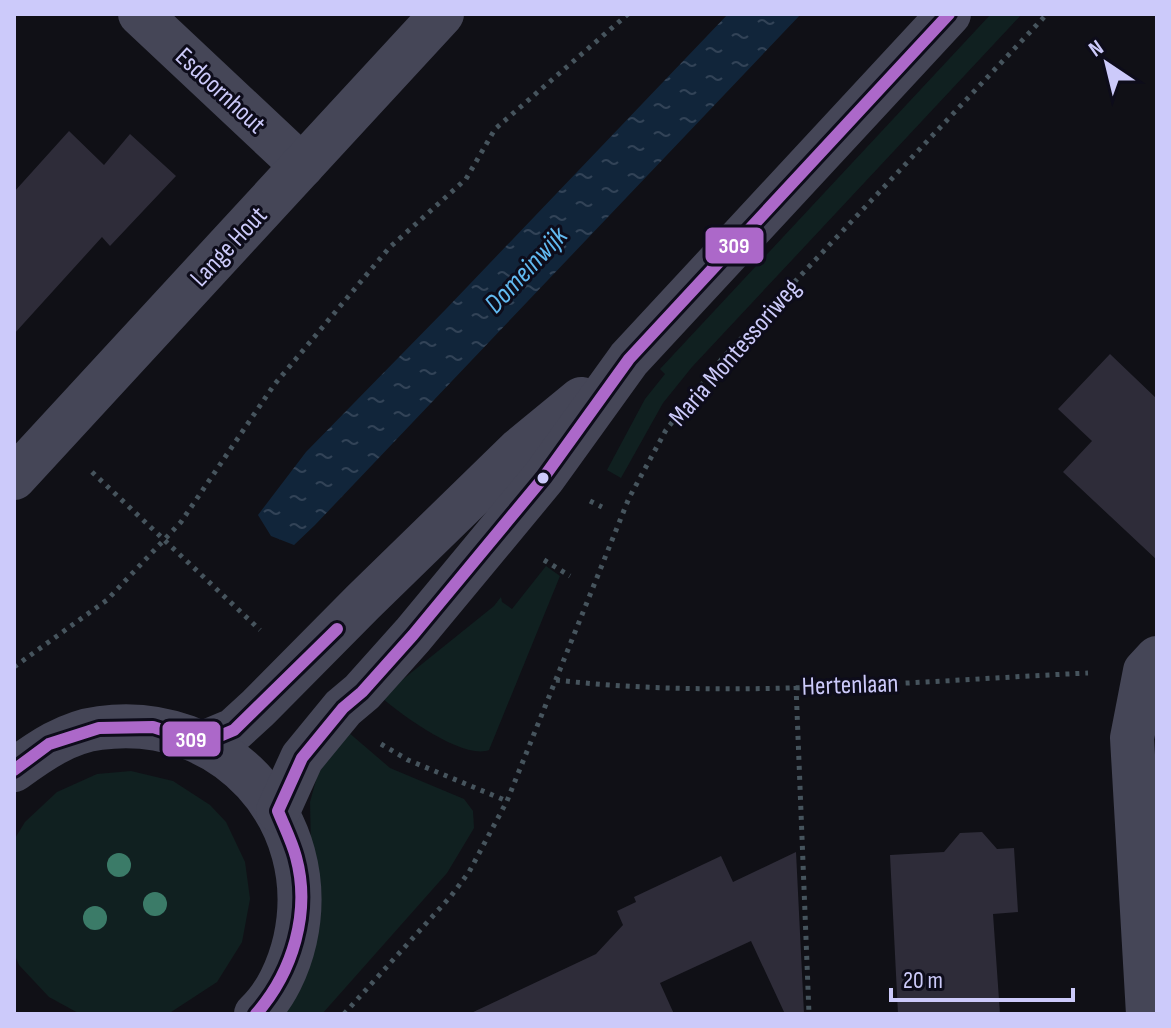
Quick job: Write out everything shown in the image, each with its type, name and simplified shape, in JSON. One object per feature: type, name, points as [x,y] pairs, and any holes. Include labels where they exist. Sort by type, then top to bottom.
[{"type":"street","name":"Esdoornhout","points":[[140,14],[302,166]]},
{"type":"street","name":"Lange Hout","points":[[14,478],[442,14]]},
{"type":"street","points":[[278,811],[302,758],[343,708],[362,692],[413,635],[544,477],[629,359],[949,14]]},
{"type":"street","points":[[203,743],[234,730],[242,723],[519,450],[629,359]]},
{"type":"street","points":[[1148,1014],[1132,738],[1151,665]]},
{"type":"street","points":[[14,770],[49,744],[99,728],[153,727],[203,743],[246,771],[278,811],[297,859],[301,912],[290,963],[263,1008],[256,1014]]},
{"type":"path","points":[[14,667],[107,600],[165,540],[181,522],[274,385],[389,248],[466,179],[495,129],[628,14]]},
{"type":"path","name":"Maria Montessoriweg","points":[[344,1014],[425,927],[469,872],[507,801],[629,498],[666,430],[721,360],[1047,14]]},
{"type":"path","points":[[52,437],[264,633]]},
{"type":"path","points":[[543,559],[570,576]]},
{"type":"path","name":"Hertenlaan","points":[[556,680],[621,688],[796,686],[1151,665]]},
{"type":"path","points":[[796,686],[809,1014]]},
{"type":"path","points":[[376,740],[408,760],[507,801]]},
{"type":"shaded area","points":[[991,14],[1022,14],[692,367],[663,403],[621,478],[607,470],[645,399],[665,374],[660,369]]},
{"type":"shaded area","points":[[546,566],[560,576],[489,750],[478,751],[448,742],[402,714],[381,697],[494,606],[501,597],[502,602],[512,609]]},
{"type":"shaded area","points":[[348,732],[390,768],[464,799],[473,811],[474,828],[447,873],[322,1014],[275,1014],[311,848],[310,802],[318,773]]},
{"type":"shaded area","points":[[131,771],[173,781],[210,805],[226,822],[245,862],[250,899],[242,942],[217,982],[168,1014],[80,1014],[49,997],[19,965],[14,953],[14,840],[25,822],[57,792],[97,774]]},
{"type":"water","name":"Domeinwijk","points":[[728,14],[801,14],[315,525],[294,545],[271,536],[258,515],[306,452]]},
{"type":"building","points":[[69,131],[104,165],[130,134],[176,176],[110,246],[102,237],[14,334],[14,192]]},
{"type":"building","points":[[1110,354],[1157,399],[1157,560],[1063,472],[1092,441],[1058,409]]},
{"type":"building","points":[[982,832],[997,849],[1014,848],[1018,912],[993,914],[1000,1014],[898,1014],[890,855],[944,852],[960,833]]},
{"type":"building","points":[[796,852],[804,1014],[785,1014],[751,941],[660,983],[674,1014],[469,1014],[596,954],[623,925],[617,911],[636,902],[634,897],[721,856],[733,882]]},
{"type":"transit line","name":"309","points":[[256,1014],[289,960],[300,920],[300,878],[296,857],[278,811],[302,758],[343,708],[362,692],[413,635],[544,477],[629,359],[949,14]]},
{"type":"transit line","name":"309","points":[[14,770],[49,744],[99,728],[153,727],[203,743],[234,730],[337,629]]}]
